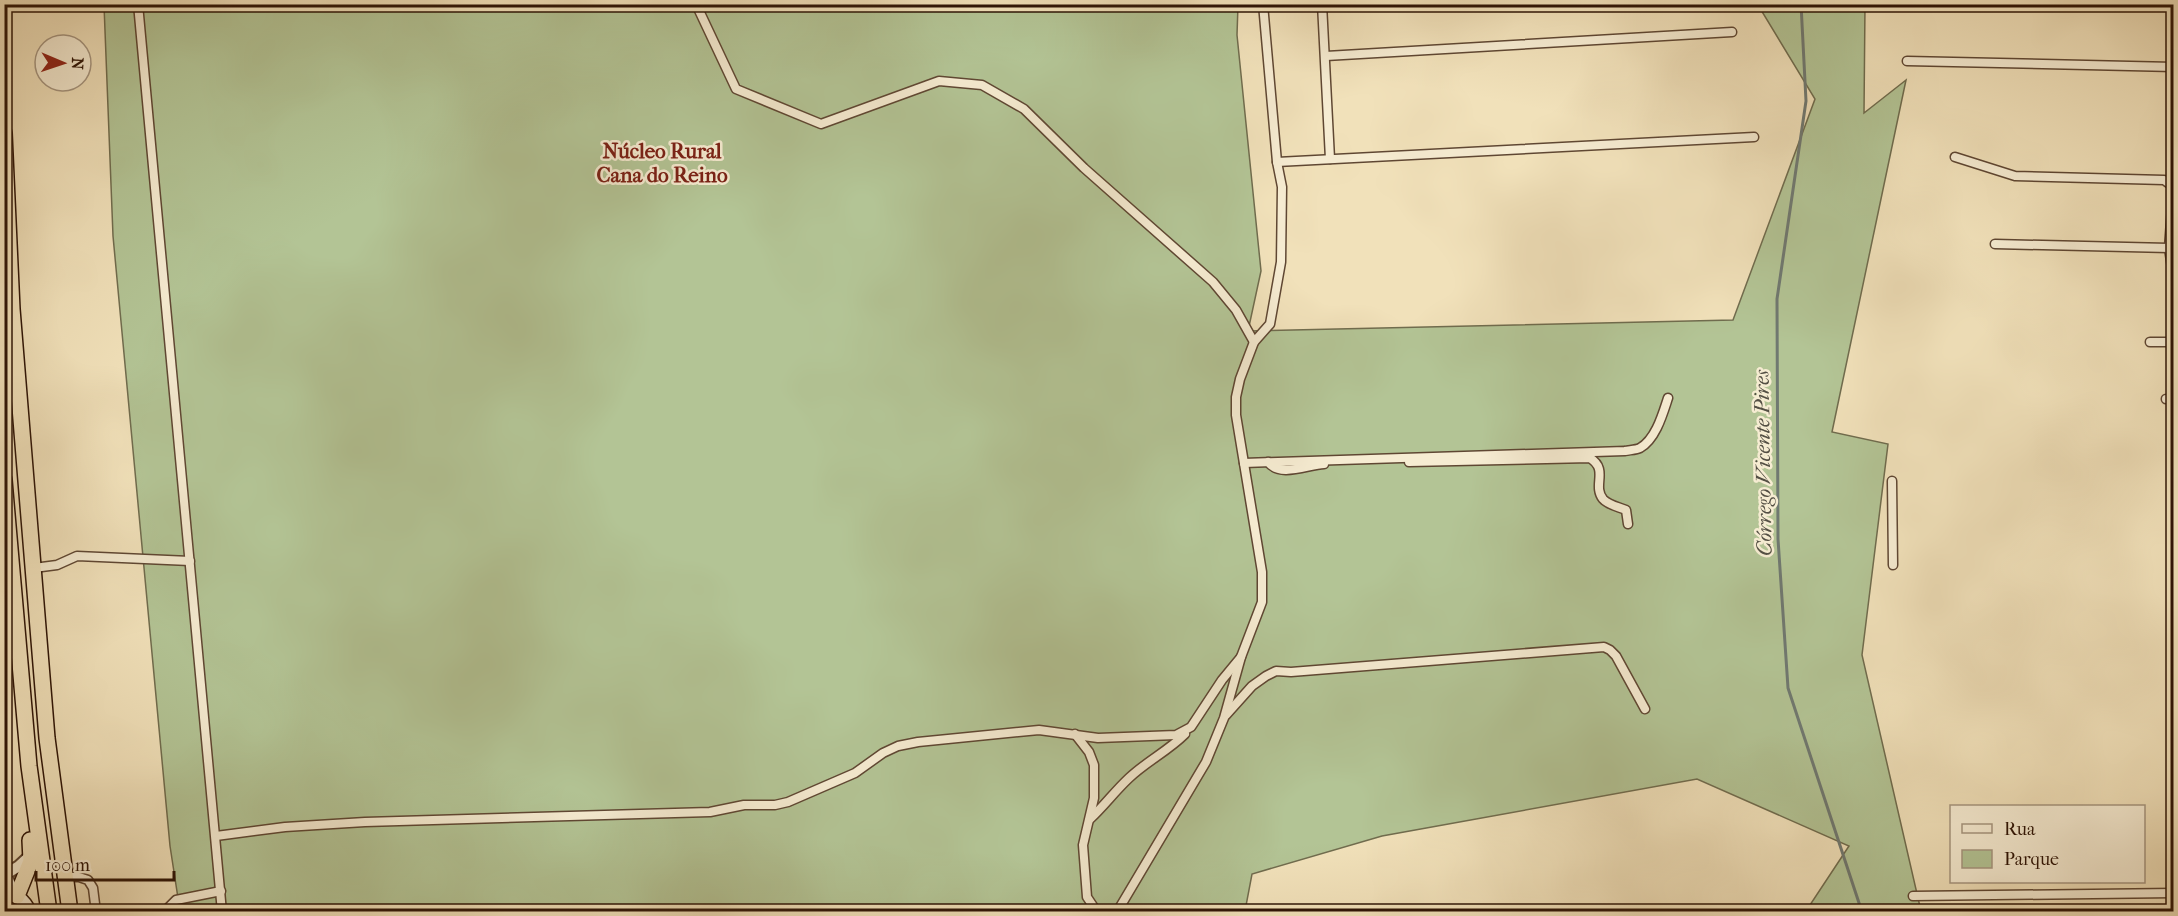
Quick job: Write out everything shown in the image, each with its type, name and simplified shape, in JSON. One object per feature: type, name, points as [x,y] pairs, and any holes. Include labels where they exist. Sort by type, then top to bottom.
[{"type":"highway","points":[[4,133],[12,309],[48,749],[70,912]]},
{"type":"highway","points":[[4,480],[29,766],[49,912]]},
{"type":"highway","points":[[12,895],[31,861],[32,854],[24,781],[29,766]]},
{"type":"main road","points":[[12,895],[25,902],[30,912]]},
{"type":"street","points":[[138,4],[222,912]]},
{"type":"street","points":[[696,4],[736,89],[821,124],[939,81],[982,85],[1024,109],[1084,168],[1213,282],[1236,310],[1254,342]]},
{"type":"street","points":[[1117,912],[1206,762],[1224,718],[1241,657],[1262,602],[1262,572],[1236,414],[1236,397],[1254,342],[1270,324],[1281,262],[1282,187],[1277,162],[1263,4]]},
{"type":"street","points":[[1322,4],[1330,159]]},
{"type":"street","points":[[1326,56],[1732,32]]},
{"type":"street","points":[[1907,62],[2174,67]]},
{"type":"street","points":[[1277,162],[1754,137]]},
{"type":"street","points":[[1955,157],[2015,176],[2164,180],[2171,185],[2173,194],[2169,248],[2174,281]]},
{"type":"street","points":[[1995,244],[2169,248]]},
{"type":"street","points":[[2150,342],[2174,342]]},
{"type":"street","points":[[1244,463],[1625,451],[1640,448],[1651,437],[1660,421],[1668,398]]},
{"type":"street","points":[[1268,462],[1271,467],[1284,470],[1315,465],[1590,458],[1597,462],[1600,469],[1602,497],[1605,501],[1626,510],[1628,524]]},
{"type":"street","points":[[1892,481],[1893,565]]},
{"type":"street","points":[[33,568],[57,565],[76,556],[189,561]]},
{"type":"street","points":[[1224,718],[1252,686],[1276,671],[1291,672],[1604,647],[1616,656],[1645,709]]},
{"type":"street","points":[[1089,820],[1128,779],[1150,760],[1172,747],[1191,727],[1241,657]]},
{"type":"street","points":[[216,837],[315,825],[494,817],[710,812],[744,805],[775,805],[788,802],[855,773],[883,753],[898,746],[918,742],[1039,730],[1098,738],[1144,738],[1176,735],[1191,727]]},
{"type":"street","points":[[1075,734],[1089,752],[1094,765],[1094,798],[1083,845],[1086,912]]},
{"type":"street","points":[[12,895],[5,873],[20,866],[32,854]]},
{"type":"street","points":[[65,877],[79,877],[88,880],[93,888],[96,912]]},
{"type":"street","points":[[164,912],[176,900],[221,891]]},
{"type":"street","points":[[1913,896],[2174,893]]},
{"type":"street","points":[[1087,897],[1097,912]]},
{"type":"green space","points":[[104,5],[1238,5],[1237,35],[1261,271],[1248,331],[1733,320],[1815,99],[1758,5],[1865,5],[1864,113],[1906,80],[1832,432],[1888,444],[1862,655],[1921,911],[1806,911],[1849,846],[1697,779],[1382,836],[1252,874],[1245,911],[180,911],[170,846],[113,236]]},
{"type":"waterway","name":"Córrego Vicente Pires","points":[[1801,4],[1806,101],[1777,299],[1778,539],[1788,688],[1862,912]]},
{"type":"district","name":"Núcleo Rural Cana do Reino","points":[[662,163]]}]
